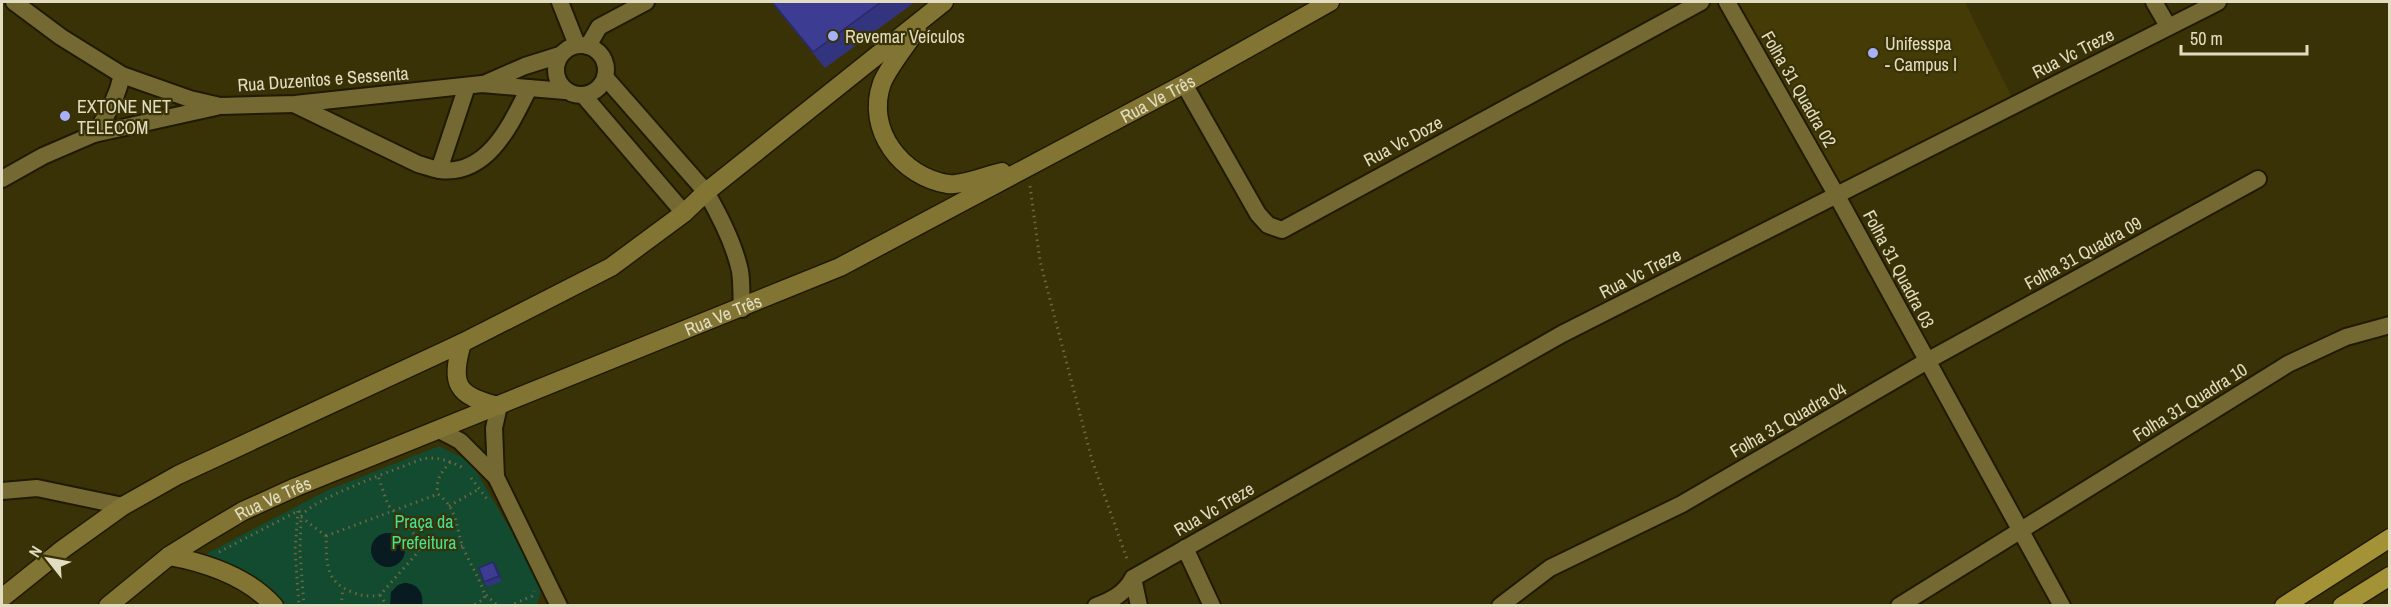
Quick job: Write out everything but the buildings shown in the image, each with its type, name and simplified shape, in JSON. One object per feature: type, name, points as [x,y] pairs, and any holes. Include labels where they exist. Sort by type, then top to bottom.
[{"type":"highway","points":[[2284,606],[2390,537]]},
{"type":"highway","points":[[2342,606],[2390,576]]},
{"type":"main road","points":[[2,598],[63,549],[123,506],[178,475],[462,343],[611,267],[684,213],[706,192],[944,2]]},
{"type":"main road","name":"Rua Ve Três","points":[[108,606],[169,556],[243,511],[296,487],[742,309],[840,267],[1184,84],[1330,2]]},
{"type":"main road","points":[[926,15],[882,83],[878,108],[879,126],[894,153],[911,170],[930,179],[951,184],[1028,166]]},
{"type":"main road","points":[[462,343],[455,371],[457,382],[465,392],[480,402],[499,406]]},
{"type":"main road","points":[[169,556],[190,560],[231,574],[253,588],[274,606]]},
{"type":"street","name":"Rua Duzentos e Sessenta","points":[[14,2],[61,37],[122,75],[180,96],[220,106],[295,104],[474,85],[565,91]]},
{"type":"street","points":[[560,2],[582,45]]},
{"type":"street","points":[[582,45],[599,27],[646,2]]},
{"type":"street","name":"Rua Vc Doze","points":[[1184,84],[1258,214],[1268,225],[1282,230],[1701,2]]},
{"type":"street","name":"Folha 31 Quadra 02","points":[[1727,2],[1837,196]]},
{"type":"street","points":[[2154,2],[2168,26]]},
{"type":"street","name":"Rua Vc Treze","points":[[1096,606],[1108,602],[1125,591],[1133,578],[1562,334],[2218,2]]},
{"type":"street","points":[[582,45],[597,50],[606,67],[601,86],[593,93],[584,96],[565,91],[555,74],[556,64],[561,55],[568,48],[582,45]]},
{"type":"street","name":"Rua Duzentos e Sessenta","points":[[474,85],[561,55]]},
{"type":"street","points":[[94,134],[108,115],[118,92],[122,75]]},
{"type":"street","points":[[605,77],[706,192],[730,240],[740,271],[742,309]]},
{"type":"street","points":[[439,170],[474,85]]},
{"type":"street","points":[[295,104],[418,164],[439,170],[457,170],[473,164],[492,151],[515,116],[529,88]]},
{"type":"street","points":[[584,96],[684,213]]},
{"type":"street","points":[[2,179],[43,156],[94,134],[220,106]]},
{"type":"street","name":"Folha 31 Quadra 09","points":[[1927,361],[2258,179]]},
{"type":"street","name":"Folha 31 Quadra 03","points":[[1837,196],[1927,361]]},
{"type":"street","name":"Folha 31 Quadra 10","points":[[2020,531],[2288,364],[2346,337],[2390,325]]},
{"type":"street","points":[[1927,361],[2062,606]]},
{"type":"street","name":"Folha 31 Quadra 04","points":[[1500,606],[1550,567],[1682,504],[1927,361]]},
{"type":"street","points":[[496,477],[494,428],[499,406]]},
{"type":"street","points":[[439,430],[460,441],[496,477],[559,606]]},
{"type":"street","points":[[2,491],[37,488],[123,506]]},
{"type":"street","points":[[1899,606],[2020,531]]},
{"type":"street","points":[[1185,548],[1212,606]]},
{"type":"street","points":[[1133,578],[1139,606]]},
{"type":"path","points":[[1028,166],[1040,261],[1092,460],[1133,578]]},
{"type":"path","points":[[216,553],[300,511],[378,476],[432,457],[462,468],[489,503]]},
{"type":"path","points":[[450,462],[438,479],[438,494],[454,514],[463,546],[485,595],[498,606]]},
{"type":"path","points":[[326,536],[326,554],[332,579],[343,588],[363,596],[380,595],[412,561],[419,548],[409,527],[388,505],[378,476]]},
{"type":"path","points":[[449,506],[480,489]]},
{"type":"path","points":[[326,536],[438,494]]},
{"type":"path","points":[[300,511],[304,606]]},
{"type":"path","points":[[299,606],[295,550],[300,511]]},
{"type":"path","points":[[301,517],[326,536]]},
{"type":"path","points":[[419,548],[463,546]]},
{"type":"path","points":[[509,606],[532,596],[536,586]]},
{"type":"path","points":[[341,606],[343,588]]},
{"type":"path","points":[[380,595],[387,606]]},
{"type":"path","points":[[472,606],[484,599],[485,595]]},
{"type":"shaded area","name":"Unifesspa - Campus I","points":[[1726,2],[1965,2],[2015,104],[1837,196]]},
{"type":"green space","name":"Praça da Prefeitura","points":[[439,446],[471,462],[539,579],[542,587],[537,605],[281,605],[204,555],[328,490]]},
{"type":"water","points":[[388,533],[400,538],[405,550],[400,562],[388,567],[376,562],[371,550],[376,538]]},
{"type":"water","points":[[404,583],[419,589],[422,605],[390,605],[391,592]]},
{"type":"place","name":"Revemar Veículos","points":[[833,36]]},
{"type":"place","name":"Unifesspa - Campus I","points":[[1873,53]]},
{"type":"place","name":"EXTONE NET TELECOM","points":[[65,116]]}]
